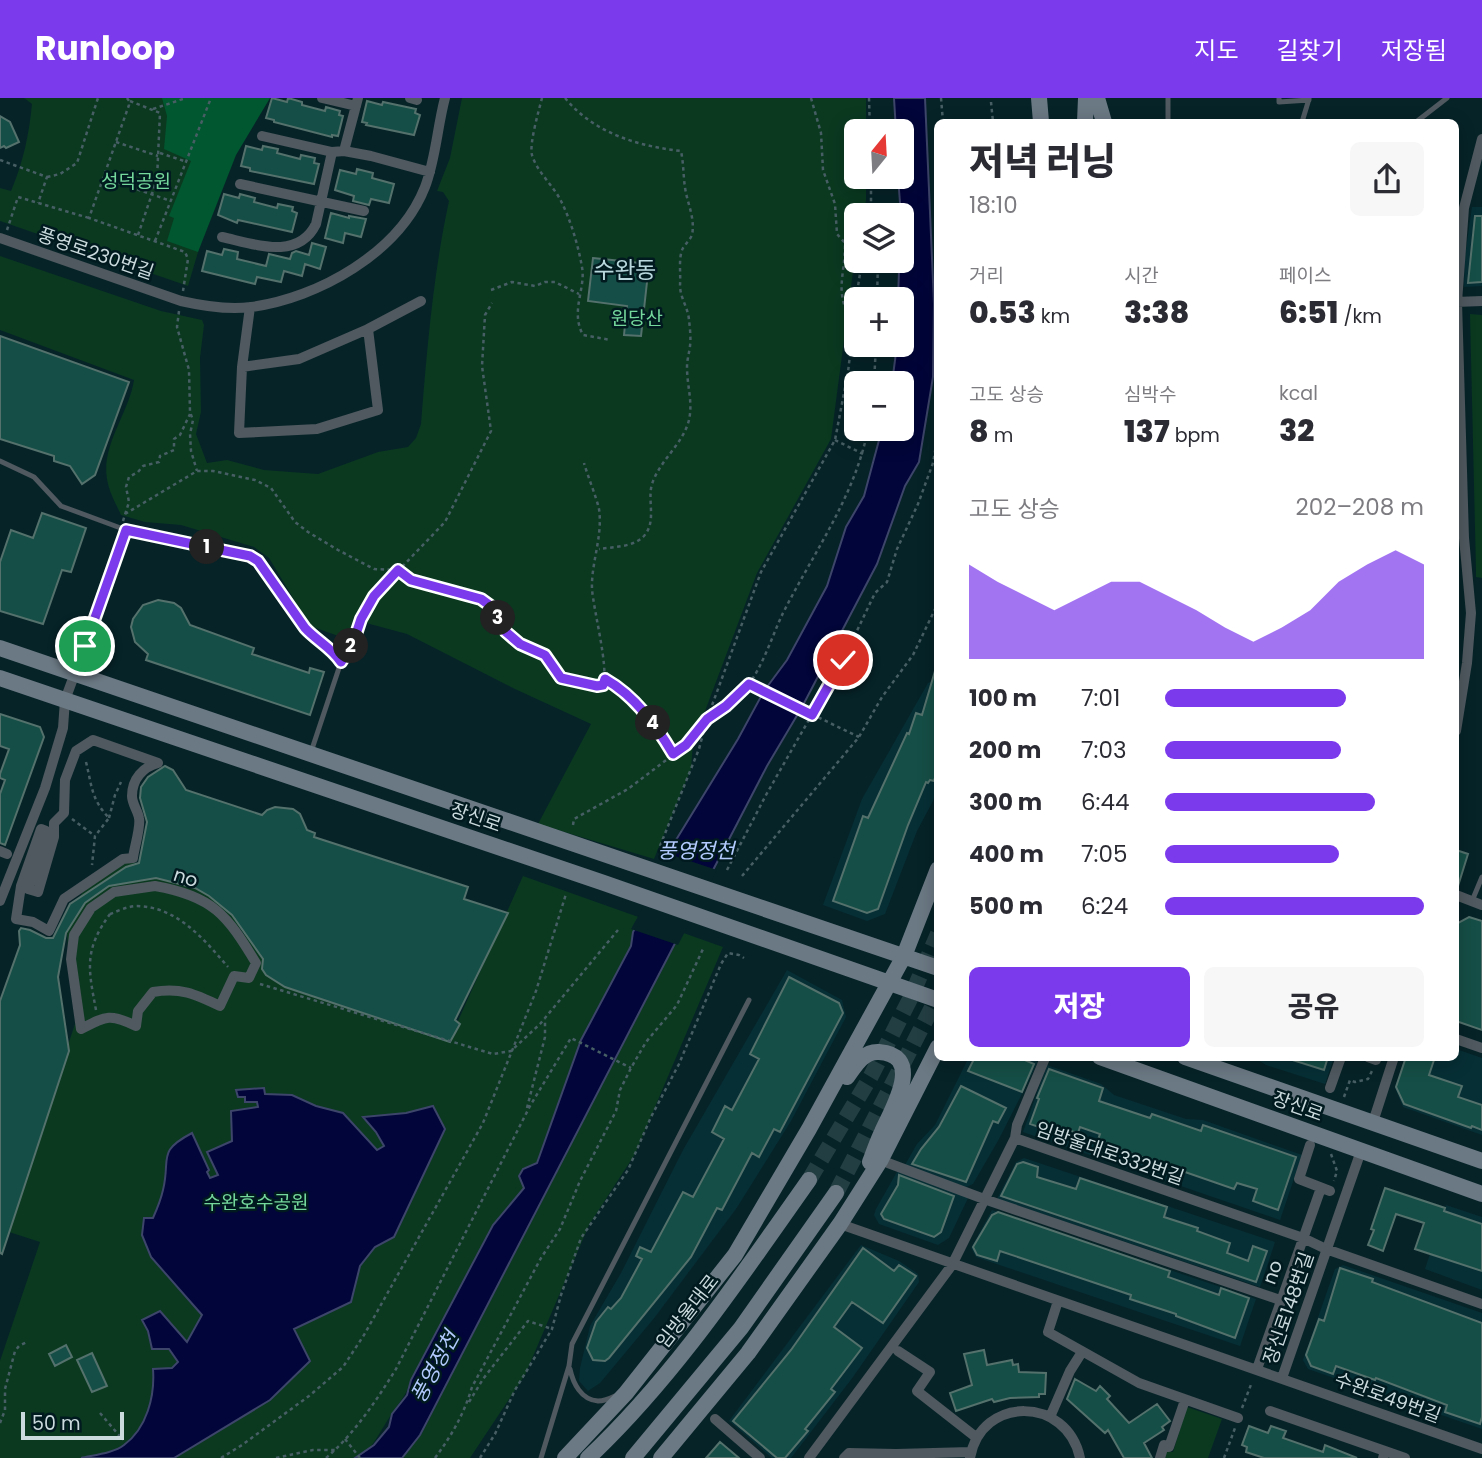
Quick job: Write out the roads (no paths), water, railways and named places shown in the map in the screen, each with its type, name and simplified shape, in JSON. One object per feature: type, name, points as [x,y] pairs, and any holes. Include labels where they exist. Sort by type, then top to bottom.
[{"type":"main road","points":[[1085,119],[1086,98]]},
{"type":"main road","points":[[1097,98],[1103,119]]},
{"type":"main road","name":"장신로","points":[[0,648],[934,967]]},
{"type":"main road","name":"장신로","points":[[0,678],[744,931],[934,999]]},
{"type":"main road","points":[[565,1458],[626,1393],[735,1255],[809,1129],[904,956],[934,879]]},
{"type":"main road","points":[[809,1129],[864,1056],[881,1052],[896,1059],[901,1066],[903,1083],[880,1135],[863,1188]]},
{"type":"main road","points":[[661,1458],[748,1353],[840,1224],[880,1161],[934,1055]]},
{"type":"main road","name":"장신로","points":[[1111,1061],[1482,1194]]},
{"type":"main road","name":"장신로","points":[[1197,1061],[1482,1161]]},
{"type":"main road","name":"임방울대로","points":[[588,1458],[613,1434],[710,1319],[809,1180]]},
{"type":"main road","points":[[633,1458],[741,1328],[836,1193]]},
{"type":"street","points":[[322,98],[357,102],[344,151]]},
{"type":"street","name":"풍영로230번길","points":[[1,239],[181,301],[207,307],[250,307],[313,290],[360,264],[395,233],[409,216],[430,172],[445,98]]},
{"type":"street","points":[[262,136],[332,152],[344,151],[430,172]]},
{"type":"street","points":[[1459,267],[1464,208],[1482,139]]},
{"type":"street","points":[[222,237],[271,248],[288,246],[311,233],[332,152]]},
{"type":"street","points":[[240,184],[364,211]]},
{"type":"street","points":[[242,367],[299,359],[369,329],[421,301]]},
{"type":"street","points":[[1459,302],[1482,301]]},
{"type":"street","points":[[250,307],[242,367],[239,433],[317,429],[378,410],[369,329]]},
{"type":"street","points":[[1459,390],[1464,538],[1471,613],[1459,713]]},
{"type":"street","points":[[0,901],[45,788],[63,728],[65,700],[75,673]]},
{"type":"street","points":[[93,740],[158,763],[148,765],[137,777],[134,788],[132,797],[139,817],[133,858],[123,859],[64,899],[49,931],[33,922],[16,919],[21,886],[41,829],[46,831],[47,835],[28,889],[38,892],[54,836],[54,823],[63,815],[65,780],[76,751],[93,740]]},
{"type":"street","name":"no","points":[[155,886],[184,891],[214,907],[235,929],[256,963],[249,978],[236,977],[234,976],[220,1006],[201,997],[172,989],[153,992],[138,1011],[136,1026],[117,1017],[104,1017],[82,1029],[71,959],[74,935],[92,908],[114,892],[155,886]]},
{"type":"street","points":[[1459,896],[1477,903]]},
{"type":"street","points":[[1459,1040],[1482,1048]]},
{"type":"street","points":[[1015,1138],[1017,1125],[1044,1061]]},
{"type":"street","points":[[1330,1088],[1338,1075],[1340,1061]]},
{"type":"street","points":[[1373,1122],[1393,1061]]},
{"type":"street","name":"임방울대로332번길","points":[[809,1458],[952,1265],[1015,1138],[1303,1238],[1326,1249]]},
{"type":"street","name":"no","points":[[1257,1369],[1303,1238],[1326,1189],[1298,1179],[1312,1147]]},
{"type":"street","name":"장신로148번길","points":[[1282,1378],[1361,1151]]},
{"type":"street","points":[[888,1163],[984,1199],[1280,1300]]},
{"type":"street","points":[[840,1224],[1282,1378]]},
{"type":"street","name":"장신로148번길","points":[[1326,1249],[1482,1304]]},
{"type":"street","points":[[1058,1301],[1048,1332],[1139,1383],[1238,1418]]},
{"type":"street","points":[[898,1351],[930,1372],[917,1391],[977,1437]]},
{"type":"street","points":[[1050,1417],[1070,1371],[1082,1352]]},
{"type":"street","name":"수완로49번길","points":[[1282,1378],[1482,1449]]},
{"type":"street","points":[[1160,1458],[1164,1445],[1169,1447],[1185,1399]]},
{"type":"street","points":[[847,1455],[970,1455],[977,1437],[988,1424],[1007,1413],[1029,1411],[1050,1417],[1068,1430],[1080,1458]]},
{"type":"street","points":[[1270,1411],[1384,1455],[1405,1458]]},
{"type":"street","points":[[716,1419],[760,1458]]},
{"type":"lane","points":[[1168,98],[1168,119]]},
{"type":"lane","points":[[1279,98],[1279,102],[1309,99],[1304,119]]},
{"type":"lane","points":[[1420,119],[1447,98]]},
{"type":"lane","points":[[0,461],[34,477],[61,506],[126,530],[250,556],[258,561],[305,628],[332,649],[341,662],[310,753]]},
{"type":"lane","points":[[75,673],[126,530]]},
{"type":"lane","points":[[1477,903],[1482,877]]},
{"type":"lane","points":[[541,1458],[569,1366],[572,1344],[749,1000]]},
{"type":"lane","points":[[569,1366],[573,1385],[585,1395],[598,1401],[626,1393]]},
{"type":"water","name":"풍영정천","points":[[894,98],[925,98],[934,304],[933,377],[919,462],[905,486],[877,564],[802,707],[767,766],[420,1435],[402,1458],[355,1458],[374,1445],[389,1427],[392,1414],[407,1395],[411,1380],[493,1225],[524,1188],[519,1176],[523,1169],[537,1163],[581,1040],[631,946],[633,932],[645,912],[676,840],[764,691],[787,660],[827,586],[846,527],[864,496],[879,441],[914,441],[914,371],[894,371],[895,357],[914,357],[914,287],[898,287],[899,273],[914,273],[914,203],[900,203],[899,189],[914,189],[914,119],[895,119]]},
{"type":"water","name":"수완호수공원","points":[[264,1088],[265,1094],[292,1095],[316,1106],[343,1113],[377,1150],[384,1146],[363,1117],[406,1113],[433,1106],[445,1129],[394,1237],[375,1247],[360,1266],[351,1302],[294,1329],[310,1361],[270,1400],[174,1458],[81,1458],[115,1450],[132,1438],[148,1411],[153,1390],[153,1369],[172,1368],[178,1362],[169,1349],[152,1349],[142,1320],[160,1311],[187,1342],[202,1315],[151,1257],[142,1235],[144,1218],[153,1218],[161,1197],[169,1151],[173,1145],[192,1133],[210,1178],[218,1175],[207,1152],[232,1141],[231,1111],[258,1107],[257,1102],[245,1102],[245,1097],[238,1097],[236,1090]]},
{"type":"tunnel","points":[[809,1180],[871,1076],[910,999],[934,943]]},
{"type":"tunnel","points":[[836,1193],[934,1004]]},
{"type":"district","name":"수완동","points":[[625,270]]},
{"type":"park label","name":"성덕공원","points":[[136,181]]},
{"type":"park label","name":"원당산","points":[[637,318]]}]
